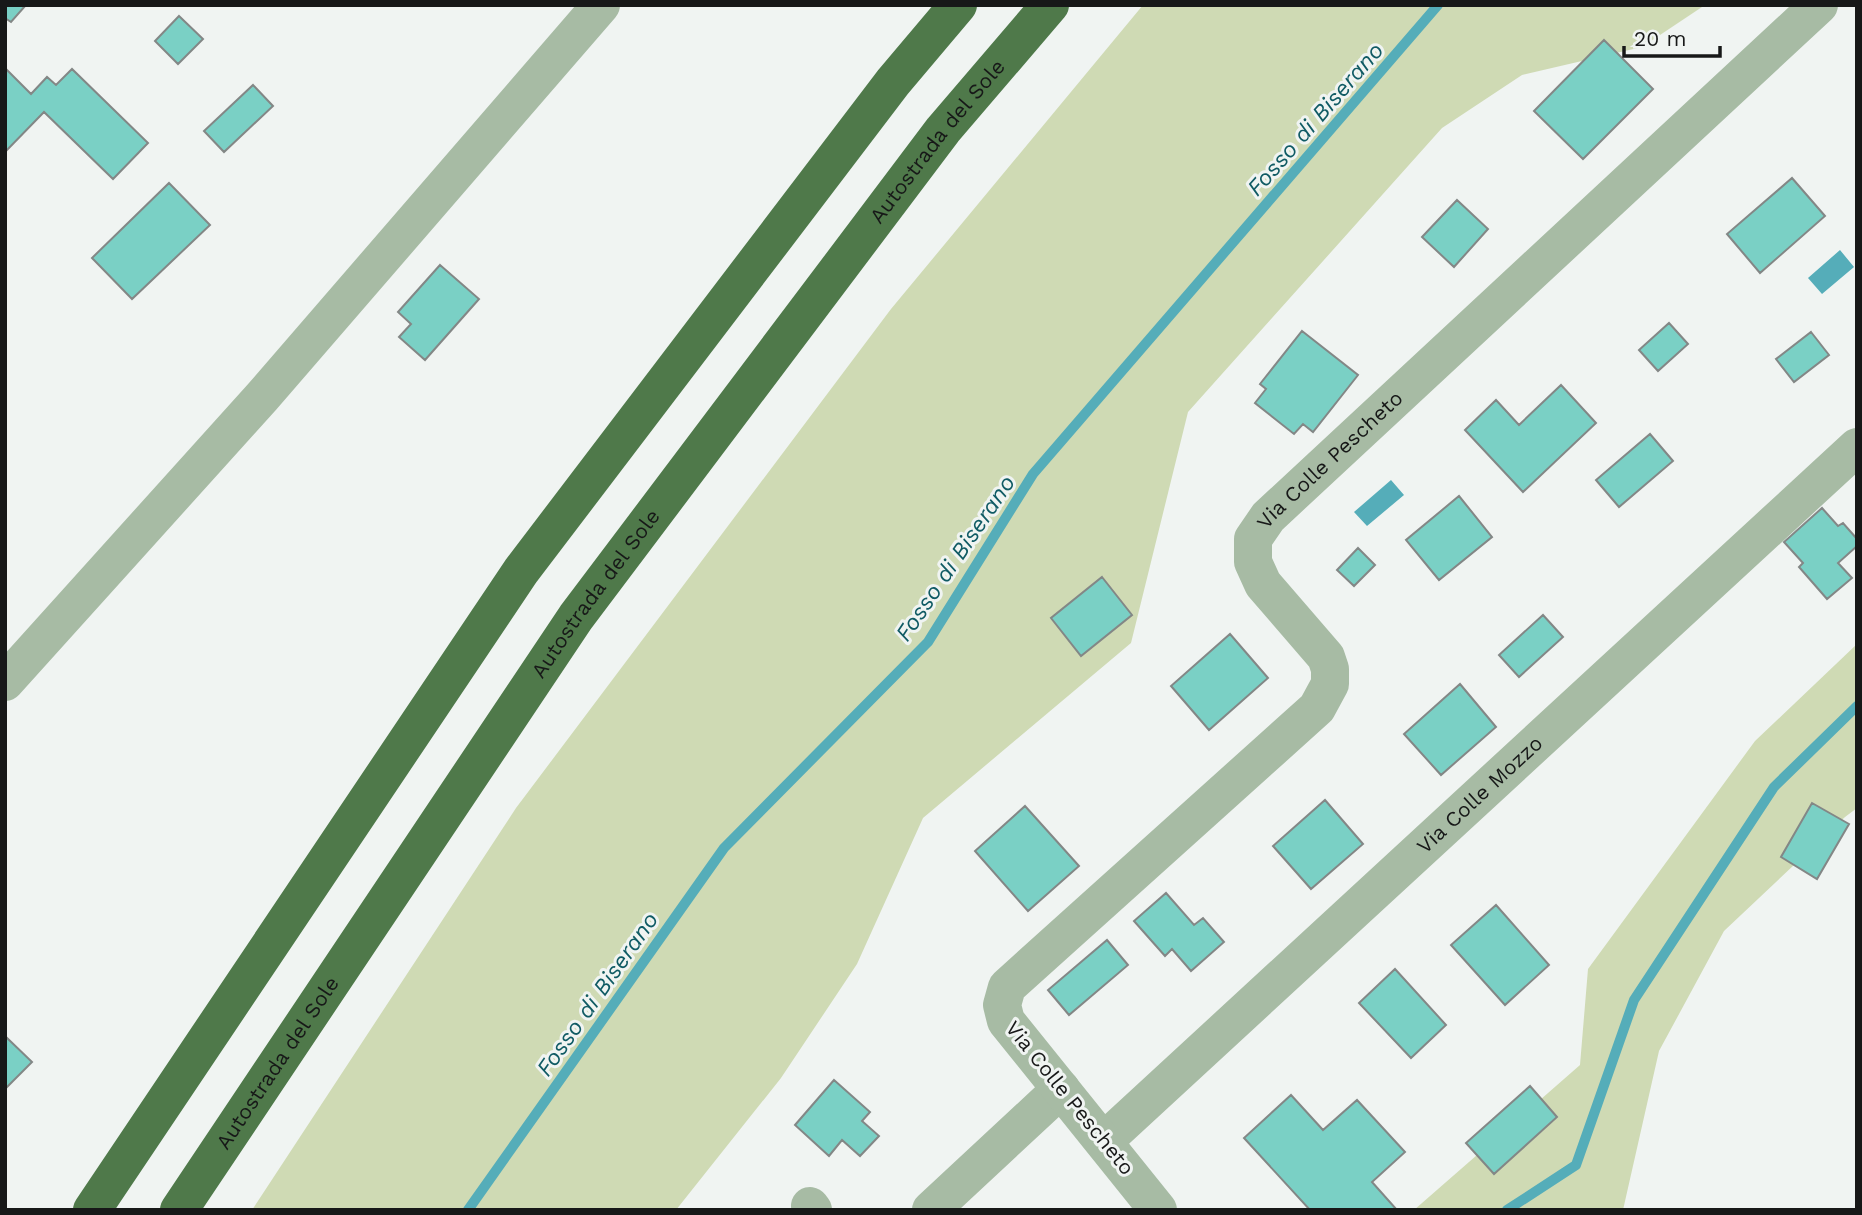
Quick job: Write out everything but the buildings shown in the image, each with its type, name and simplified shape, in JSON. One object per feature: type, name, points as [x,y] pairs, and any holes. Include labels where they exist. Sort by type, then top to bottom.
[{"type":"highway","points":[[92,1210],[521,571],[893,82],[958,5]]},
{"type":"highway","name":"Autostrada del Sole","points":[[179,1210],[576,617],[943,130],[1050,5]]},
{"type":"street","points":[[5,682],[262,397],[601,5]]},
{"type":"street","name":"Via Colle Pescheto","points":[[1158,1210],[1006,1021],[1002,1005],[1007,987],[1317,708],[1328,690],[1330,668],[1325,657],[1263,584],[1257,573],[1252,551],[1253,539],[1259,527],[1819,5]]},
{"type":"street","name":"Via Colle Mozzo","points":[[1104,1142],[1857,447]]},
{"type":"street","points":[[931,1210],[1061,1088]]},
{"type":"green space","points":[[1143,5],[1705,5],[1642,47],[1522,75],[1442,128],[1188,412],[1131,643],[923,818],[857,964],[781,1078],[676,1210],[252,1210],[516,808],[891,309]]},
{"type":"green space","points":[[1857,644],[1857,808],[1724,931],[1659,1051],[1623,1210],[1414,1210],[1580,1065],[1588,969],[1755,741]]},
{"type":"water","points":[[1840,250],[1854,267],[1822,294],[1808,278]]},
{"type":"water","points":[[1391,480],[1404,495],[1367,526],[1354,512]]},
{"type":"waterway","name":"Fosso di Biserano","points":[[468,1210],[724,848],[928,642],[1033,474],[1438,5]]},
{"type":"waterway","points":[[1507,1210],[1576,1165],[1634,1000],[1774,787],[1857,706]]}]
